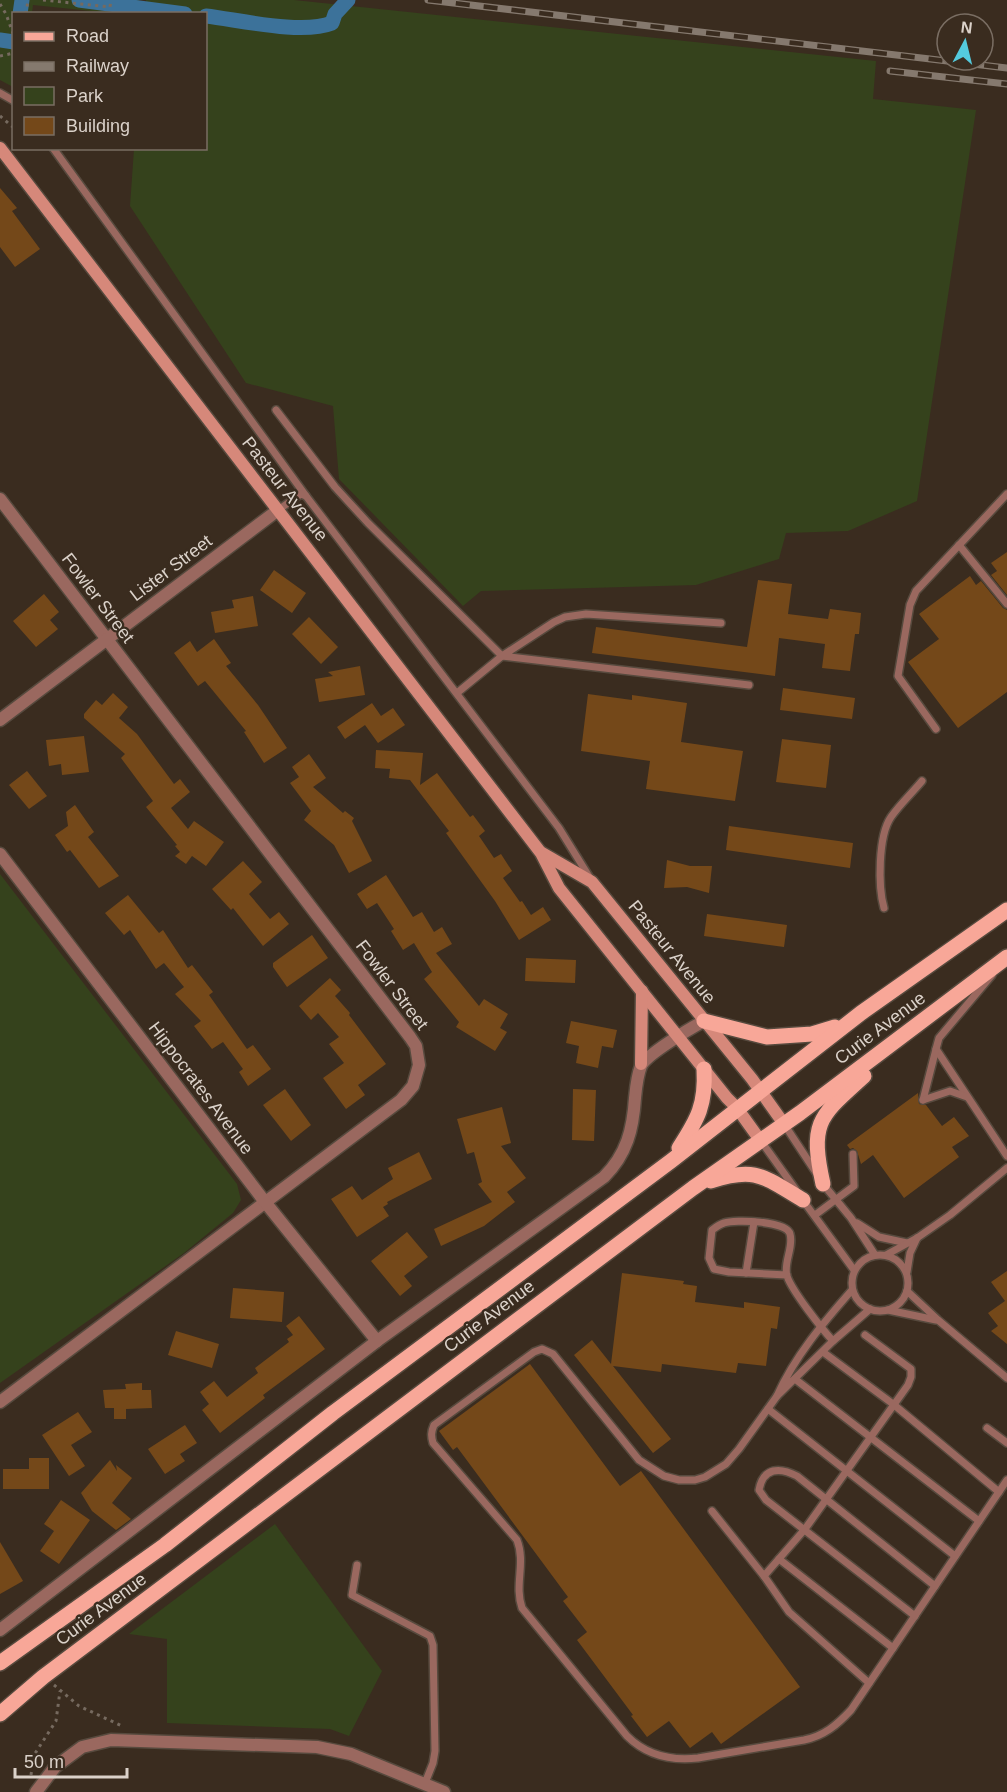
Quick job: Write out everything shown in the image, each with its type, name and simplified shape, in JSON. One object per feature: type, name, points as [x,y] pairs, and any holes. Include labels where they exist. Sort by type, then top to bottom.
[{"type":"main road","name":"Curie Avenue","points":[[0,1663],[165,1545],[333,1413],[671,1161],[861,1013],[1007,910]]},
{"type":"main road","name":"Curie Avenue","points":[[0,1714],[43,1677],[693,1188],[800,1113],[1007,957]]},
{"type":"main road","points":[[704,1021],[756,1035],[784,1037],[823,1032],[861,1013]]},
{"type":"main road","points":[[823,1184],[817,1157],[822,1118],[830,1107],[872,1070],[908,1032]]},
{"type":"main road","points":[[671,1161],[690,1132],[703,1103],[704,1069]]},
{"type":"main road","points":[[693,1188],[731,1175],[745,1173],[760,1176],[802,1200]]},
{"type":"street","name":"Pasteur Avenue","points":[[0,147],[541,853],[559,888],[737,1108],[760,1140]]},
{"type":"street","name":"Fowler Street","points":[[0,499],[386,1004],[416,1046],[419,1065],[413,1086],[407,1094],[0,1402]]},
{"type":"street","name":"Lister Street","points":[[0,720],[278,510]]},
{"type":"street","name":"Pasteur Avenue","points":[[541,853],[592,882],[784,1124]]},
{"type":"street","name":"Hippocrates Avenue","points":[[0,854],[265,1202],[377,1341]]},
{"type":"street","points":[[0,1630],[377,1341],[611,1170],[624,1152],[630,1137],[637,1082],[642,1064],[642,990]]},
{"type":"street","points":[[642,1064],[678,1036],[704,1021]]},
{"type":"street","points":[[33,1787],[82,1747],[111,1740],[317,1747],[351,1754],[444,1792]]},
{"type":"lane","points":[[54,150],[306,496],[559,828],[592,882]]},
{"type":"lane","points":[[276,410],[335,487],[361,516],[502,656],[749,686]]},
{"type":"lane","points":[[278,510],[301,494],[306,496]]},
{"type":"lane","points":[[936,729],[898,674],[913,597],[1007,494]]},
{"type":"lane","points":[[959,545],[1007,604]]},
{"type":"lane","points":[[457,693],[502,656],[565,617],[586,614],[721,623]]},
{"type":"lane","points":[[884,908],[879,883],[886,826],[922,781]]},
{"type":"lane","points":[[967,1097],[950,1091],[923,1100],[939,1038],[1007,957]]},
{"type":"lane","points":[[936,1049],[1007,1156]]},
{"type":"lane","points":[[784,1124],[823,1184],[875,1255]]},
{"type":"lane","points":[[760,1140],[855,1270]]},
{"type":"lane","points":[[815,1215],[854,1186],[854,1154]]},
{"type":"lane","points":[[886,1256],[950,1215],[1007,1168]]},
{"type":"lane","points":[[850,1218],[879,1237],[908,1243]]},
{"type":"lane","points":[[787,1275],[714,1269],[709,1258],[712,1230],[729,1222],[775,1224],[786,1228],[790,1234],[787,1275],[819,1327],[833,1341]]},
{"type":"lane","points":[[746,1273],[754,1222]]},
{"type":"lane","points":[[887,1310],[903,1299],[907,1291],[910,1253],[917,1238]]},
{"type":"lane","points":[[907,1275],[895,1259],[875,1255],[863,1260],[855,1270],[852,1290],[856,1298],[870,1309],[938,1320]]},
{"type":"lane","points":[[852,1290],[819,1327],[788,1372],[777,1396],[726,1464],[705,1477],[695,1480],[679,1480],[664,1476],[639,1460],[554,1354],[542,1349],[534,1352],[434,1425],[431,1436],[433,1443],[517,1540],[521,1555],[518,1590],[522,1608],[627,1736],[642,1749],[666,1757],[684,1759],[814,1738],[837,1725],[851,1710],[1007,1480]]},
{"type":"lane","points":[[907,1291],[1007,1378]]},
{"type":"lane","points":[[777,1396],[833,1341],[870,1309]]},
{"type":"lane","points":[[764,1576],[805,1529],[908,1385],[911,1369],[866,1335]]},
{"type":"lane","points":[[824,1352],[893,1404],[999,1492]]},
{"type":"lane","points":[[795,1379],[980,1521]]},
{"type":"lane","points":[[768,1409],[955,1556]]},
{"type":"lane","points":[[987,1428],[1007,1443]]},
{"type":"lane","points":[[915,1616],[766,1500],[759,1490],[760,1484],[767,1474],[778,1469],[797,1476],[935,1586]]},
{"type":"lane","points":[[712,1511],[764,1576],[789,1612],[869,1683]]},
{"type":"lane","points":[[779,1559],[893,1648]]},
{"type":"lane","points":[[357,1566],[352,1595],[430,1636],[433,1645],[435,1750],[433,1763],[425,1783]]},
{"type":"path","points":[[43,0],[110,7],[111,0]]},
{"type":"path","points":[[0,4],[12,30]]},
{"type":"path","points":[[0,116],[12,126]]},
{"type":"path","points":[[43,1677],[79,1706],[126,1727]]},
{"type":"path","points":[[33,1787],[34,1755],[57,1721],[60,1691]]},
{"type":"green space","points":[[0,0],[139,0],[138,12],[101,12],[33,5],[32,12],[12,12],[12,86],[0,80]]},
{"type":"green space","points":[[146,0],[294,0],[876,61],[873,99],[976,110],[917,501],[848,531],[786,533],[779,559],[696,585],[481,591],[463,606],[339,479],[333,406],[246,383],[130,206],[134,150],[207,150],[207,12],[145,12]]},
{"type":"green space","points":[[0,874],[237,1184],[241,1200],[233,1213],[184,1253],[0,1383]]},
{"type":"green space","points":[[275,1524],[382,1671],[349,1736],[330,1729],[167,1723],[167,1639],[129,1634]]},
{"type":"building","points":[[0,188],[17,208],[12,211],[40,249],[15,267],[0,247]]},
{"type":"building","points":[[1007,552],[1007,595],[991,575],[997,571],[991,563]]},
{"type":"building","points":[[274,570],[306,593],[292,613],[260,590]]},
{"type":"building","points":[[970,576],[976,585],[981,581],[1007,610],[1007,692],[958,728],[908,662],[939,639],[919,614]]},
{"type":"building","points":[[758,580],[792,584],[788,614],[828,619],[830,609],[861,613],[859,634],[855,634],[850,671],[822,668],[825,644],[779,638],[775,676],[592,653],[596,627],[747,647]]},
{"type":"building","points":[[44,594],[59,612],[50,620],[58,629],[36,647],[13,621]]},
{"type":"building","points":[[253,596],[258,626],[215,633],[211,612],[234,608],[232,600]]},
{"type":"building","points":[[309,617],[338,647],[321,664],[292,634]]},
{"type":"building","points":[[214,639],[231,663],[226,666],[258,705],[287,748],[264,763],[244,732],[246,731],[205,681],[198,686],[174,653],[190,641],[197,652]]},
{"type":"building","points":[[360,666],[365,695],[319,702],[315,679],[333,676],[328,672]]},
{"type":"building","points":[[783,688],[855,698],[852,719],[780,710]]},
{"type":"building","points":[[113,693],[128,707],[119,718],[137,734],[174,784],[180,779],[190,792],[171,808],[188,829],[194,821],[224,842],[206,866],[192,856],[186,864],[175,856],[180,852],[175,846],[177,845],[146,807],[153,801],[121,758],[125,754],[84,718],[84,714],[96,700],[102,705]]},
{"type":"building","points":[[588,694],[632,700],[632,695],[687,703],[681,742],[743,751],[735,801],[646,789],[650,761],[581,751]]},
{"type":"building","points":[[372,703],[381,716],[393,708],[405,725],[378,743],[365,725],[345,739],[337,727]]},
{"type":"building","points":[[84,736],[89,772],[62,775],[61,764],[49,766],[46,740]]},
{"type":"building","points":[[782,739],[831,745],[826,788],[776,782]]},
{"type":"building","points":[[376,750],[423,753],[420,785],[437,773],[470,817],[473,815],[485,831],[479,836],[494,858],[501,854],[512,871],[503,878],[520,902],[522,901],[531,915],[543,907],[551,920],[519,940],[495,901],[446,833],[449,831],[410,780],[389,778],[390,769],[375,768]]},
{"type":"building","points":[[309,754],[326,778],[313,787],[343,813],[345,811],[354,818],[352,821],[372,861],[349,873],[334,845],[304,820],[311,811],[290,783],[299,777],[292,767]]},
{"type":"building","points":[[27,771],[47,796],[29,809],[9,785]]},
{"type":"building","points":[[75,805],[94,832],[88,837],[119,876],[99,888],[70,850],[67,852],[55,835],[68,826],[66,812]]},
{"type":"building","points":[[729,826],[853,843],[850,868],[726,850]]},
{"type":"building","points":[[667,860],[690,866],[712,866],[709,893],[687,887],[664,888]]},
{"type":"building","points":[[243,861],[262,882],[249,894],[270,919],[279,912],[289,924],[263,946],[233,908],[231,910],[212,889]]},
{"type":"building","points":[[386,875],[413,917],[422,912],[434,932],[442,927],[452,944],[436,953],[479,1006],[484,999],[508,1014],[500,1028],[507,1032],[495,1051],[456,1027],[459,1022],[424,979],[432,972],[414,943],[403,950],[391,931],[394,929],[377,903],[367,909],[357,894]]},
{"type":"building","points":[[128,895],[159,933],[163,930],[188,968],[192,965],[213,992],[209,995],[247,1049],[253,1045],[271,1069],[248,1086],[239,1072],[243,1069],[223,1042],[212,1049],[194,1026],[201,1021],[175,994],[184,987],[164,963],[156,969],[130,930],[124,935],[105,913]]},
{"type":"building","points":[[707,914],[787,925],[784,947],[704,936]]},
{"type":"building","points":[[312,935],[328,958],[287,987],[273,967],[273,963]]},
{"type":"building","points":[[526,958],[576,960],[575,983],[525,981]]},
{"type":"building","points":[[330,978],[341,990],[335,996],[386,1064],[358,1085],[365,1095],[346,1109],[323,1078],[344,1063],[329,1044],[339,1037],[318,1013],[311,1020],[299,1006]]},
{"type":"building","points":[[571,1021],[617,1030],[613,1048],[602,1046],[598,1068],[576,1063],[579,1046],[566,1043]]},
{"type":"building","points":[[285,1089],[311,1125],[291,1141],[263,1105]]},
{"type":"building","points":[[573,1089],[596,1090],[594,1141],[572,1140]]},
{"type":"building","points":[[918,1093],[919,1104],[926,1105],[942,1126],[954,1117],[969,1136],[952,1147],[959,1157],[904,1198],[873,1155],[861,1164],[857,1151],[850,1149],[847,1145]]},
{"type":"building","points":[[502,1107],[511,1143],[501,1146],[526,1178],[507,1192],[515,1202],[484,1226],[441,1246],[434,1229],[492,1202],[478,1184],[482,1182],[474,1152],[467,1154],[457,1119]]},
{"type":"building","points":[[419,1152],[432,1179],[387,1202],[388,1204],[383,1207],[389,1216],[357,1237],[331,1199],[352,1186],[362,1200],[393,1179],[388,1168]]},
{"type":"building","points":[[407,1232],[428,1257],[404,1276],[412,1286],[400,1296],[371,1261]]},
{"type":"building","points":[[1007,1271],[1007,1344],[991,1331],[998,1326],[988,1313],[1005,1301],[991,1282]]},
{"type":"building","points":[[622,1273],[684,1281],[683,1284],[697,1286],[695,1302],[744,1308],[744,1302],[780,1307],[777,1329],[771,1328],[766,1366],[738,1363],[736,1373],[662,1364],[661,1372],[613,1366],[671,1439],[653,1453],[574,1355],[592,1340],[611,1364]]},
{"type":"building","points":[[233,1288],[284,1292],[282,1322],[230,1318]]},
{"type":"building","points":[[299,1316],[325,1349],[263,1395],[265,1398],[220,1433],[202,1410],[209,1404],[200,1392],[214,1381],[227,1397],[258,1373],[255,1368],[289,1342],[287,1339],[293,1335],[286,1326]]},
{"type":"building","points":[[176,1331],[219,1344],[212,1368],[168,1355]]},
{"type":"building","points":[[530,1364],[620,1486],[641,1471],[800,1687],[721,1744],[712,1732],[690,1748],[669,1721],[647,1737],[577,1640],[587,1632],[563,1601],[568,1597],[457,1447],[453,1450],[439,1431]]},
{"type":"building","points":[[142,1383],[142,1390],[151,1390],[152,1408],[126,1409],[126,1419],[114,1419],[114,1408],[105,1408],[103,1390],[126,1389],[125,1384]]},
{"type":"building","points":[[78,1412],[92,1432],[71,1445],[85,1466],[69,1476],[42,1435]]},
{"type":"building","points":[[185,1425],[197,1443],[180,1454],[185,1461],[165,1474],[148,1449]]},
{"type":"building","points":[[29,1458],[49,1458],[49,1489],[3,1489],[3,1469],[29,1469]]},
{"type":"building","points":[[110,1460],[117,1471],[116,1465],[132,1478],[112,1503],[131,1519],[116,1530],[92,1511],[81,1493]]},
{"type":"building","points":[[61,1500],[90,1520],[59,1564],[40,1551],[54,1531],[44,1524]]},
{"type":"building","points":[[0,1542],[23,1581],[0,1594]]},
{"type":"waterway","points":[[20,12],[22,0]]},
{"type":"waterway","points":[[79,0],[170,12]]},
{"type":"waterway","points":[[207,16],[304,28],[332,23],[335,14],[348,0]]},
{"type":"waterway","points":[[0,40],[12,42]]},
{"type":"railway","points":[[428,0],[1007,68]]},
{"type":"railway","points":[[890,71],[1007,84]]}]
